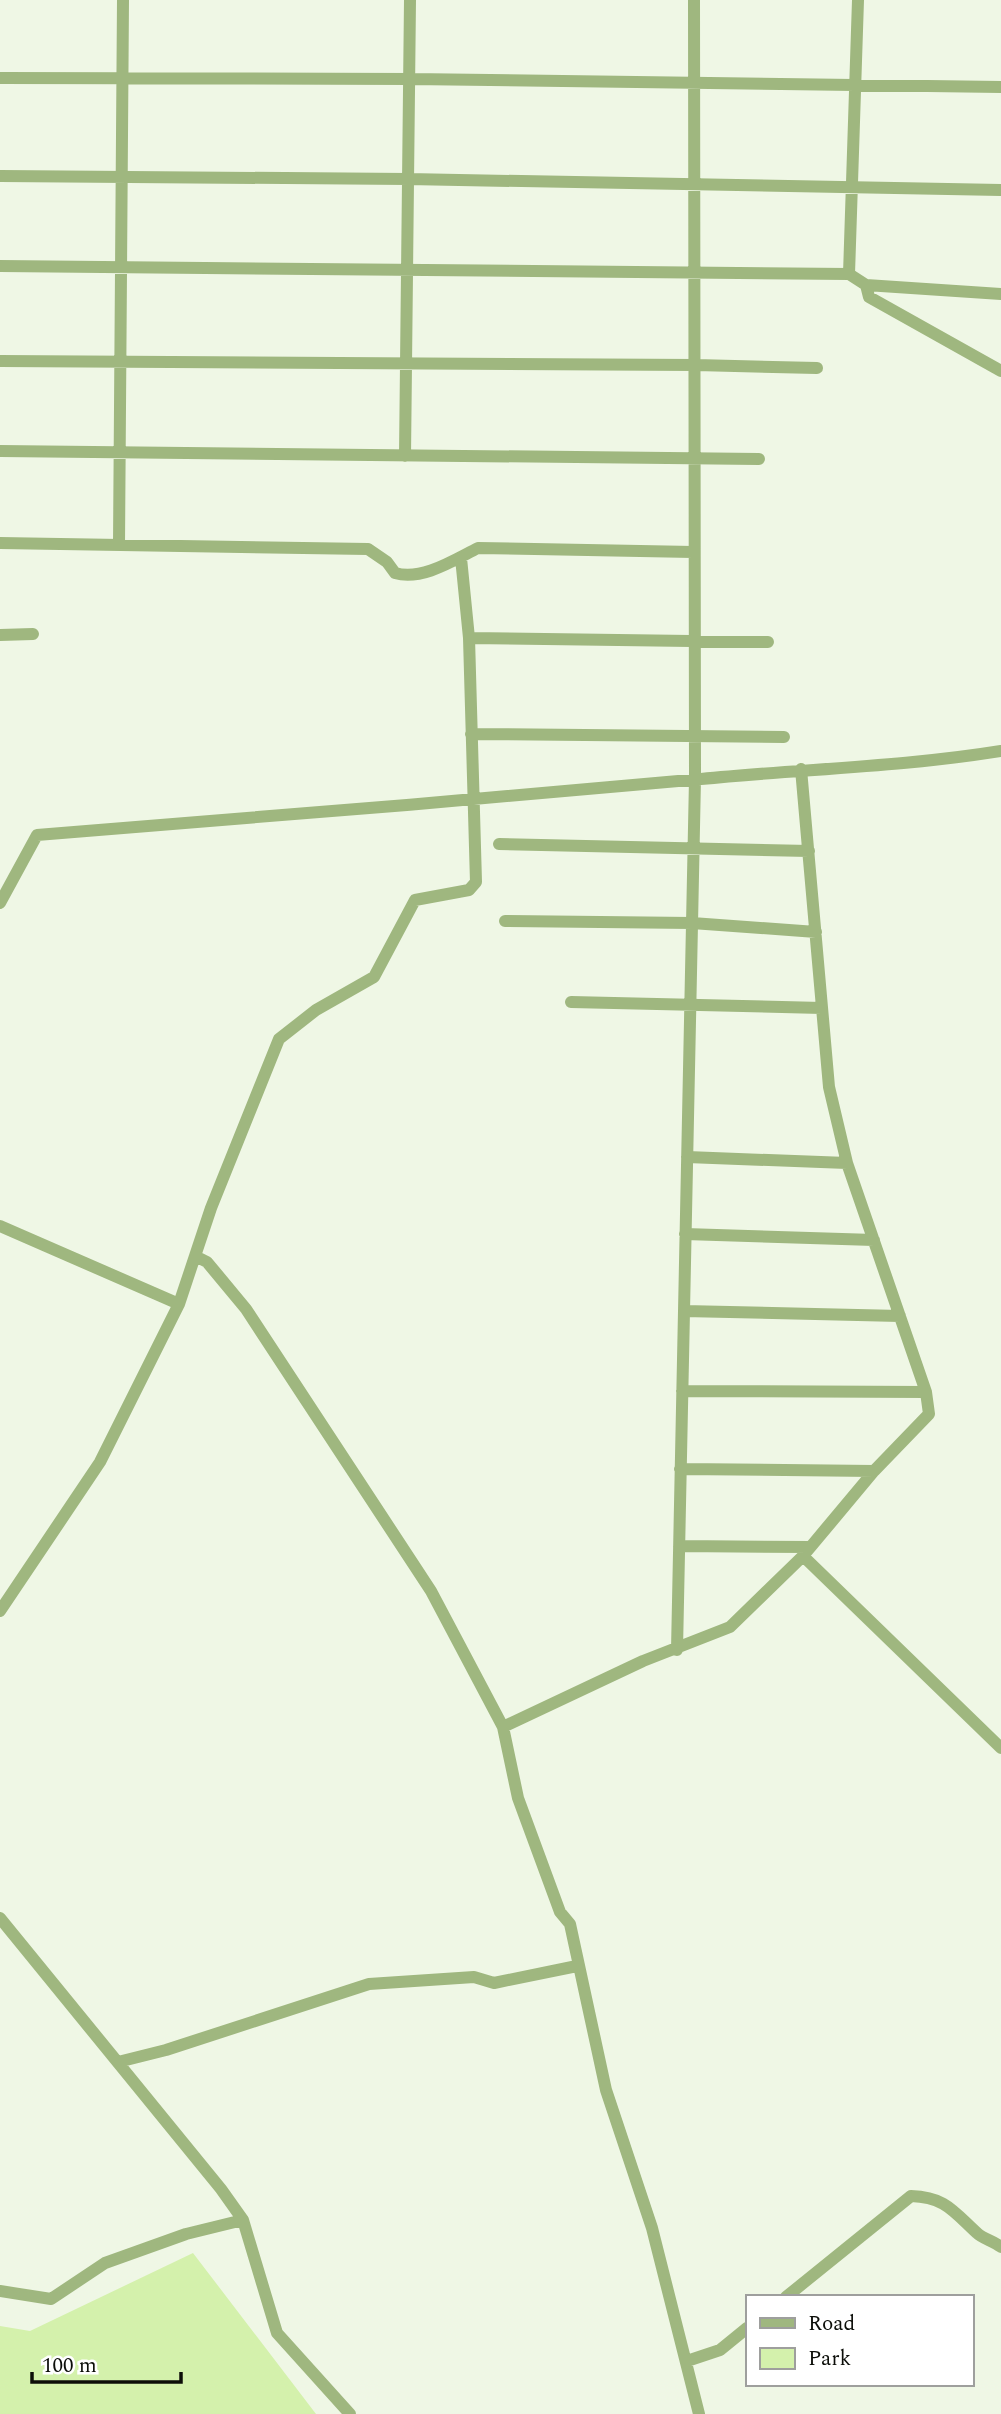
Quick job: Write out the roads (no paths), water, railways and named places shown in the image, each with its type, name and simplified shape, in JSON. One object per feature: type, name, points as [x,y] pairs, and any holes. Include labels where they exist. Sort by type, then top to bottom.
[{"type":"street","points":[[119,544],[119,362],[124,176],[123,0]]},
{"type":"street","points":[[405,456],[410,0]]},
{"type":"street","points":[[677,1650],[695,779],[693,456],[697,275],[694,0]]},
{"type":"street","points":[[849,274],[858,0]]},
{"type":"street","points":[[0,78],[411,79],[694,85],[1001,87]]},
{"type":"street","points":[[0,176],[408,179],[1001,190]]},
{"type":"street","points":[[0,266],[697,275],[849,274],[866,285],[1001,294]]},
{"type":"street","points":[[866,285],[869,296],[1001,371]]},
{"type":"street","points":[[0,361],[817,368]]},
{"type":"street","points":[[0,452],[693,456],[759,459]]},
{"type":"street","points":[[0,543],[368,549],[387,562],[395,573],[408,578],[461,558],[478,548],[693,552]]},
{"type":"street","points":[[0,1611],[100,1462],[180,1304],[211,1208],[279,1039],[316,1010],[374,977],[415,900],[469,890],[476,882],[469,639],[461,558]]},
{"type":"street","points":[[0,635],[33,634]]},
{"type":"street","points":[[469,639],[768,642]]},
{"type":"street","points":[[471,734],[784,737]]},
{"type":"street","points":[[0,903],[37,835],[472,801],[801,769],[936,762],[1001,751]]},
{"type":"street","points":[[503,1727],[643,1661],[677,1650],[730,1627],[806,1551],[874,1471],[925,1422],[929,1414],[926,1392],[847,1163],[829,1087],[801,769]]},
{"type":"street","points":[[499,844],[809,851]]},
{"type":"street","points":[[505,921],[692,923],[816,932]]},
{"type":"street","points":[[571,1002],[691,1007],[822,1008]]},
{"type":"street","points":[[687,1157],[847,1163]]},
{"type":"street","points":[[0,1226],[180,1304]]},
{"type":"street","points":[[685,1234],[874,1240]]},
{"type":"street","points":[[195,1256],[207,1262],[246,1309],[431,1591],[503,1727],[518,1798],[560,1912],[570,1924],[606,2090],[652,2228],[699,2414]]},
{"type":"street","points":[[684,1311],[900,1316]]},
{"type":"street","points":[[682,1391],[926,1392]]},
{"type":"street","points":[[680,1469],[874,1471]]},
{"type":"street","points":[[679,1546],[806,1551],[1001,1748]]},
{"type":"street","points":[[0,1918],[243,2220],[277,2333],[350,2414]]},
{"type":"street","points":[[118,2062],[166,2050],[369,1984],[474,1977],[494,1983],[577,1966]]},
{"type":"street","points":[[788,2295],[911,2196],[933,2196],[980,2236],[990,2238],[1001,2247]]},
{"type":"street","points":[[0,2291],[51,2299],[105,2263],[186,2234],[243,2220]]},
{"type":"street","points":[[687,2361],[720,2350],[746,2329]]}]
